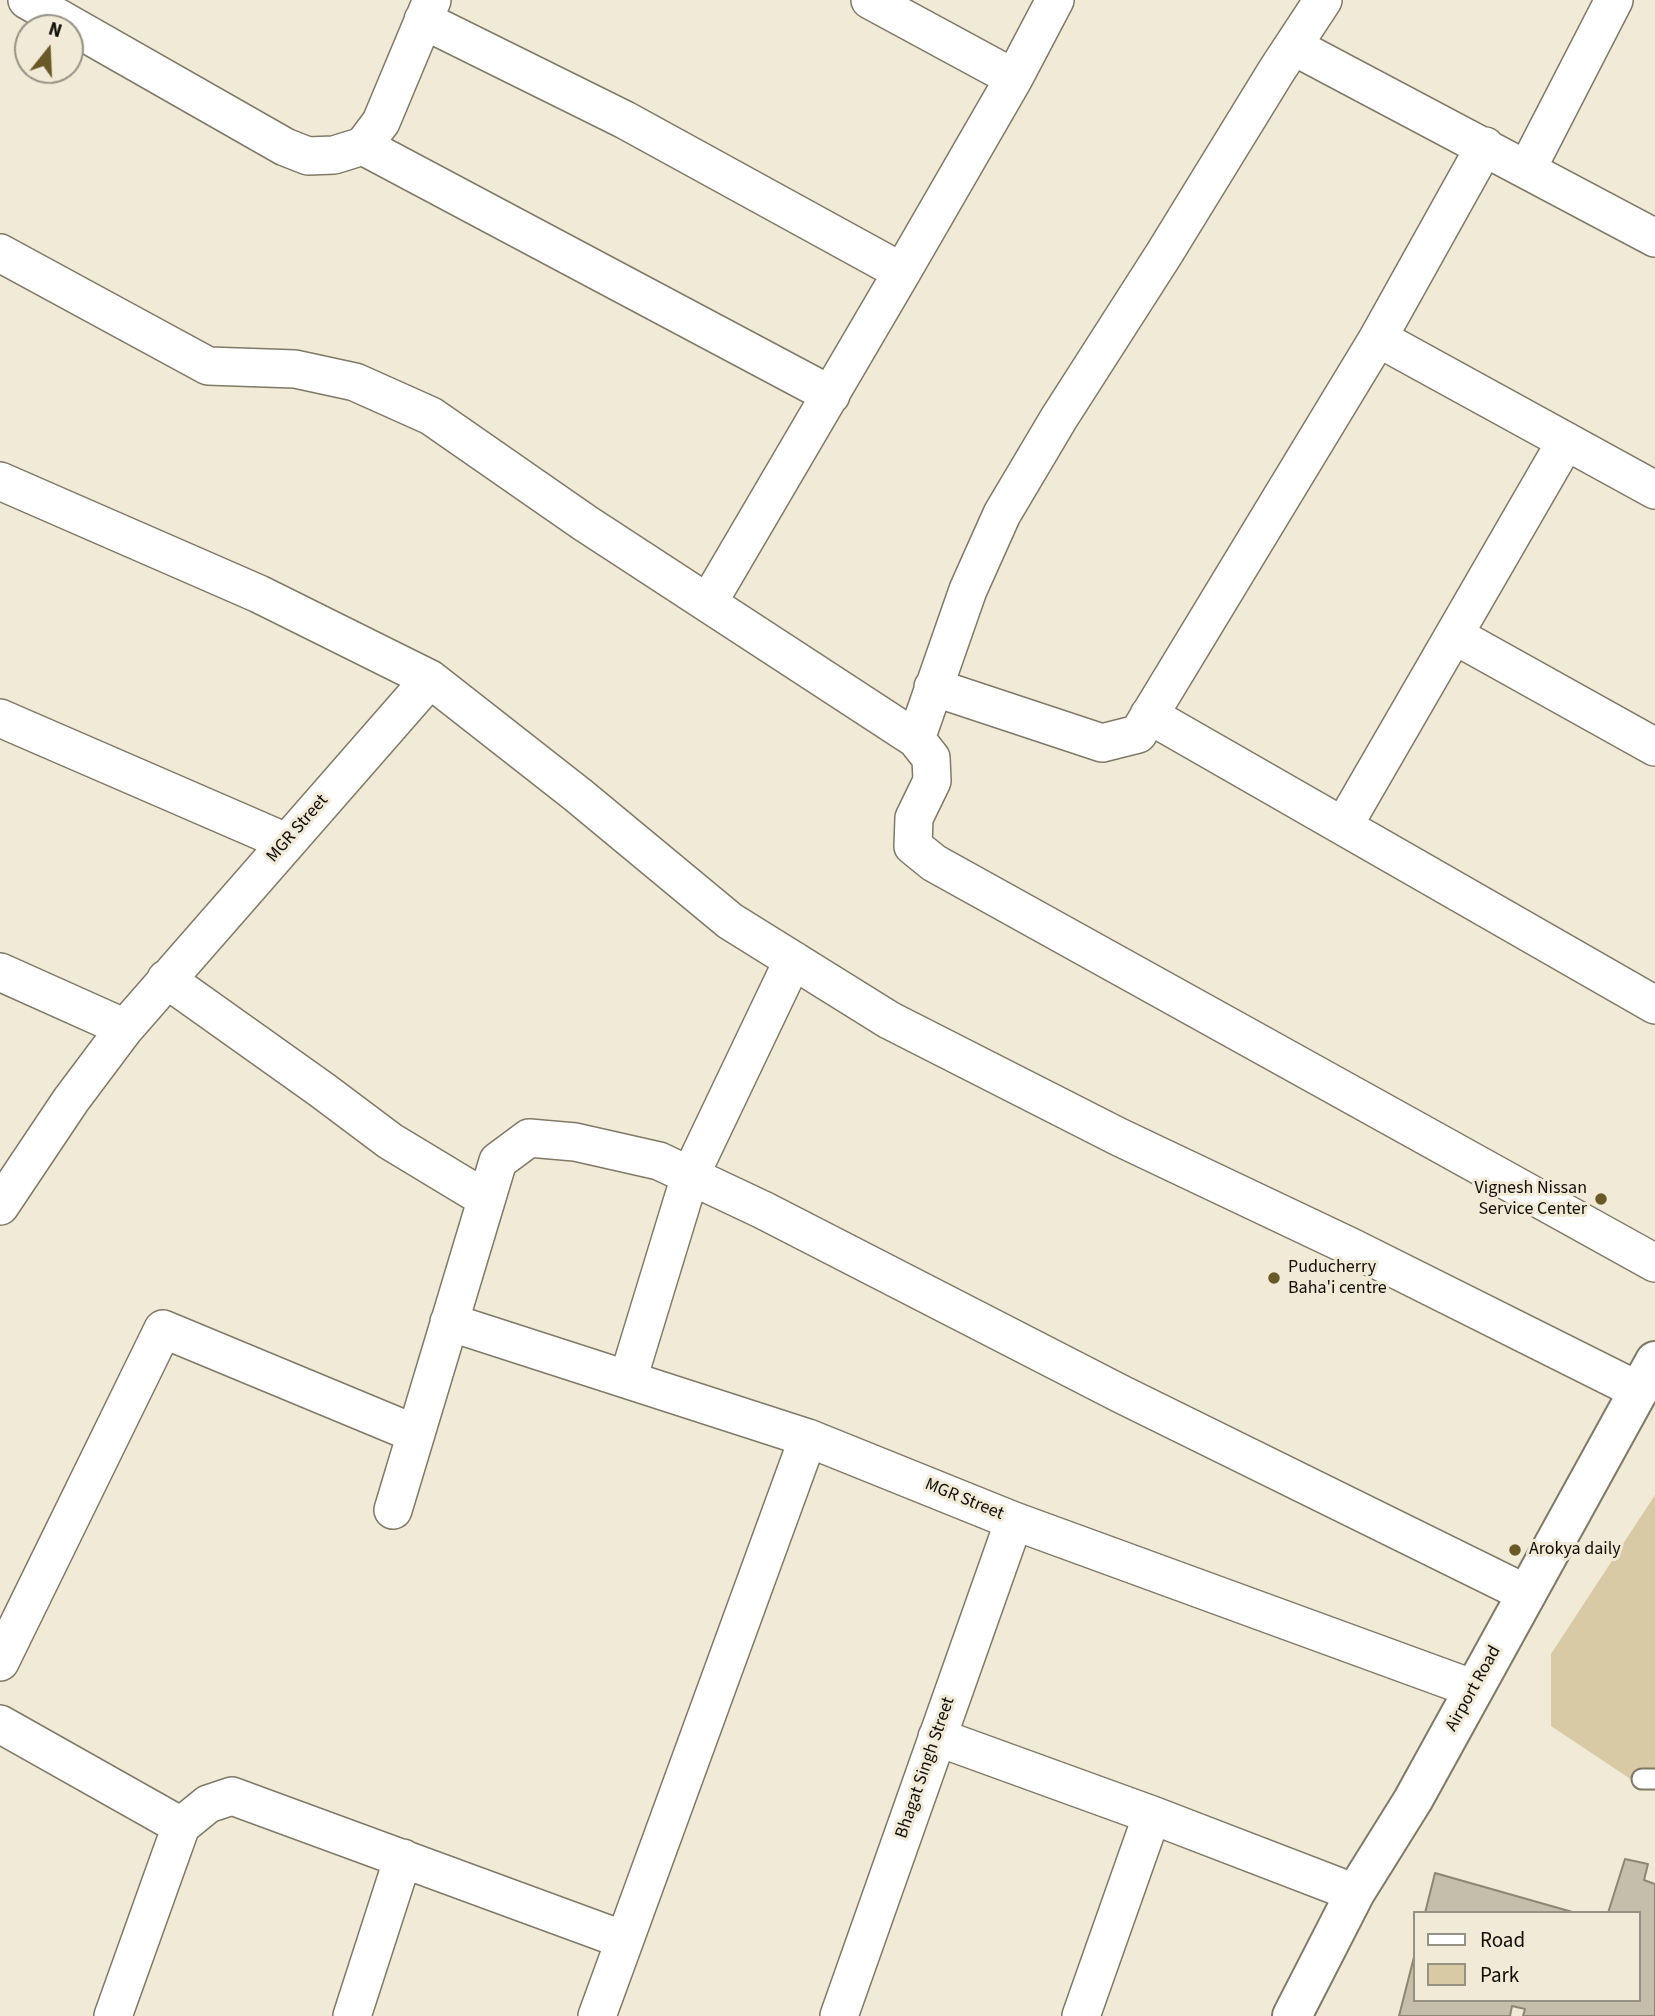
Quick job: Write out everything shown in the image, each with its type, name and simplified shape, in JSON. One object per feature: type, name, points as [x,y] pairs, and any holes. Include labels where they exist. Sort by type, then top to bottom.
[{"type":"street","points":[[27,0],[285,147],[308,156],[334,155],[363,146],[381,122],[428,10],[902,272]]},
{"type":"street","points":[[870,0],[1014,78]]},
{"type":"street","points":[[708,603],[1014,78],[1055,0]]},
{"type":"street","points":[[916,739],[968,590],[1002,514],[1059,418],[1323,0]]},
{"type":"street","points":[[1527,169],[1614,0]]},
{"type":"street","points":[[1293,46],[1655,238]]},
{"type":"street","points":[[363,146],[831,395]]},
{"type":"street","points":[[933,687],[1102,743],[1138,734],[1378,338],[1485,146]]},
{"type":"street","points":[[0,253],[208,366],[295,369],[355,382],[431,416],[586,523],[916,739],[932,758],[932,781],[914,818],[913,846],[934,863],[1655,1263]]},
{"type":"street","points":[[1378,338],[1655,490]]},
{"type":"street","points":[[1344,825],[1566,441]]},
{"type":"street","points":[[0,481],[259,594],[430,679],[578,795],[730,921],[889,1020],[1119,1137],[1351,1247],[1647,1376]]},
{"type":"street","points":[[1454,635],[1655,747]]},
{"type":"street","name":"MGR Street","points":[[0,1206],[71,1100],[125,1028],[430,679]]},
{"type":"street","points":[[1149,715],[1655,1005]]},
{"type":"street","points":[[0,718],[286,842]]},
{"type":"street","points":[[628,1379],[690,1176],[793,960]]},
{"type":"street","points":[[0,972],[125,1028]]},
{"type":"street","points":[[166,979],[390,1141],[486,1199]]},
{"type":"street","points":[[393,1510],[498,1161],[529,1138],[575,1142],[659,1161],[763,1210],[1133,1400],[1527,1594]]},
{"type":"street","name":"MGR Street","points":[[449,1322],[808,1438],[1014,1521],[1474,1689]]},
{"type":"street","points":[[0,1662],[163,1329],[416,1434]]},
{"type":"street","name":"Airport Road","points":[[1292,2016],[1355,1893],[1413,1800],[1647,1376]]},
{"type":"street","points":[[597,2016],[808,1438]]},
{"type":"street","name":"Bhagat Singh Street","points":[[839,2016],[1014,1521]]},
{"type":"street","points":[[0,1724],[181,1826]]},
{"type":"street","points":[[937,1737],[1153,1815],[1355,1893]]},
{"type":"street","points":[[113,2016],[181,1826],[208,1804],[232,1796],[625,1940]]},
{"type":"street","points":[[1081,2016],[1153,1815]]},
{"type":"street","points":[[352,2016],[403,1858]]},
{"type":"green space","points":[[1655,1495],[1655,1790],[1641,1786],[1551,1726],[1551,1654]]},
{"type":"building","points":[[1625,1859],[1648,1864],[1644,1880],[1655,1884],[1655,2016],[1523,2016],[1525,2009],[1512,2006],[1510,2016],[1399,2016],[1414,1957],[1414,2002],[1641,2002],[1641,1911],[1609,1911]]},
{"type":"building","points":[[1435,1873],[1569,1911],[1426,1911]]},
{"type":"place","name":"Vignesh Nissan Service Center","points":[[1601,1199]]},
{"type":"place","name":"Puducherry Baha'i centre","points":[[1274,1278]]},
{"type":"place","name":"Arokya daily","points":[[1515,1550]]}]
